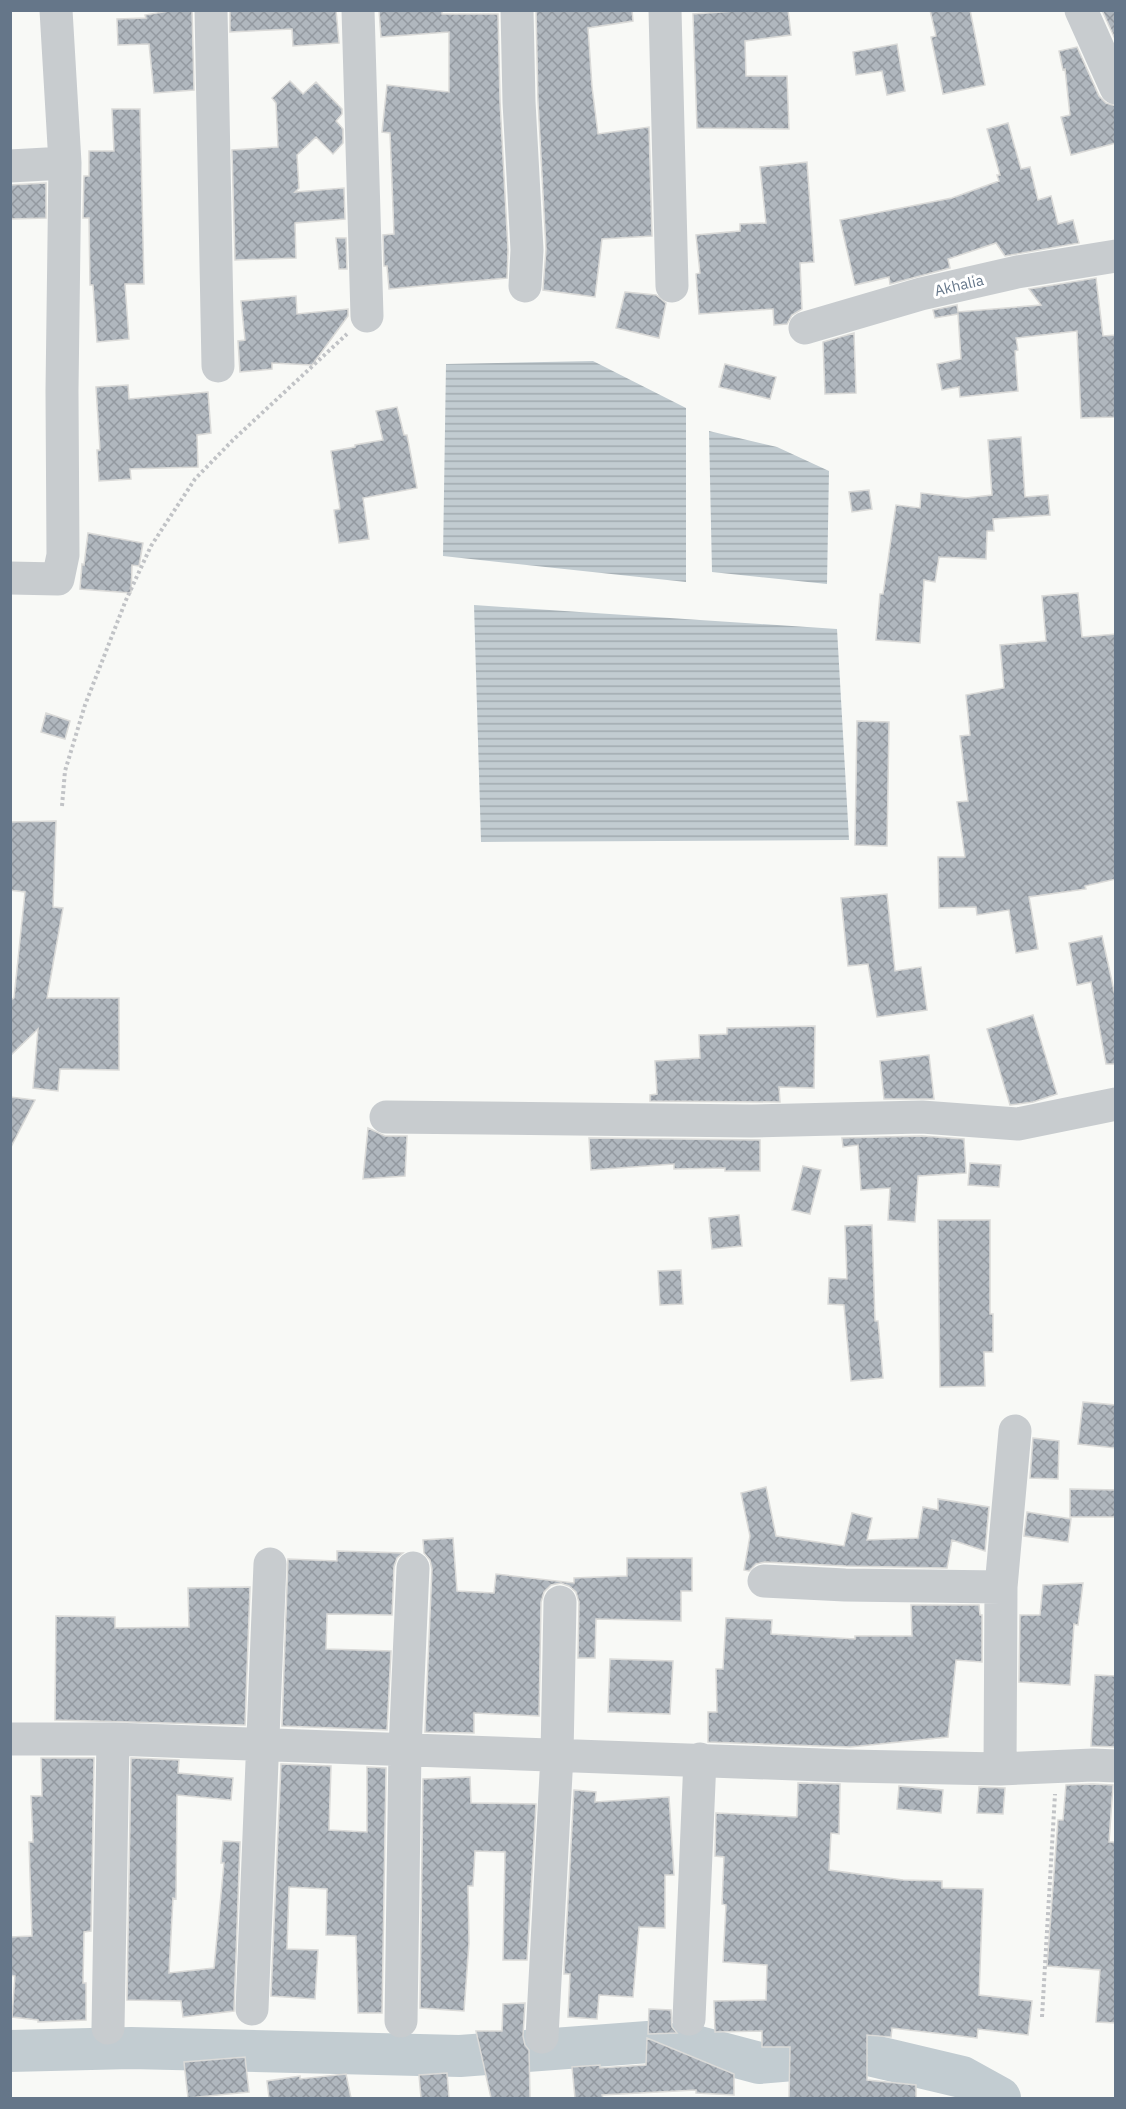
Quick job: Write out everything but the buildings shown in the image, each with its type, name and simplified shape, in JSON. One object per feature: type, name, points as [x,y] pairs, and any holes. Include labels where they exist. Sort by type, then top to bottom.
[{"type":"street","points":[[10,578],[58,579],[63,555],[62,391],[65,163],[56,10]]},
{"type":"street","points":[[211,10],[218,366]]},
{"type":"street","points":[[358,10],[367,316]]},
{"type":"street","points":[[517,10],[519,102],[527,250],[525,286]]},
{"type":"street","points":[[665,10],[672,286]]},
{"type":"street","points":[[1081,10],[1116,88]]},
{"type":"street","points":[[10,166],[65,163]]},
{"type":"street","name":"Akhalia","points":[[805,328],[932,291],[1017,272],[1116,256]]},
{"type":"street","points":[[386,1117],[752,1121],[922,1117],[1018,1124],[1116,1104]]},
{"type":"street","points":[[1000,1769],[1001,1587],[1016,1431]]},
{"type":"street","points":[[252,2009],[270,1564]]},
{"type":"street","points":[[401,2021],[405,1749],[413,1568]]},
{"type":"street","points":[[764,1581],[845,1586],[1001,1587]]},
{"type":"street","points":[[543,2037],[557,1755],[560,1602]]},
{"type":"street","points":[[10,1739],[113,1739],[849,1766],[1000,1769],[1116,1766]]},
{"type":"street","points":[[108,2028],[113,1739]]},
{"type":"street","points":[[688,2019],[700,1760]]},
{"type":"path","points":[[62,806],[65,771],[85,705],[126,600],[151,546],[195,479],[312,365],[367,316]]},
{"type":"path","points":[[1042,2017],[1056,1766]]},
{"type":"shaded area","points":[[593,361],[686,408],[686,582],[443,556],[446,364]]},
{"type":"shaded area","points":[[709,431],[777,447],[829,471],[827,584],[712,572]]},
{"type":"shaded area","points":[[474,605],[837,629],[849,840],[481,842]]},
{"type":"waterway","points":[[10,2051],[131,2048],[460,2056],[648,2042],[699,2047],[759,2063],[865,2054],[962,2077],[1000,2098]]}]
